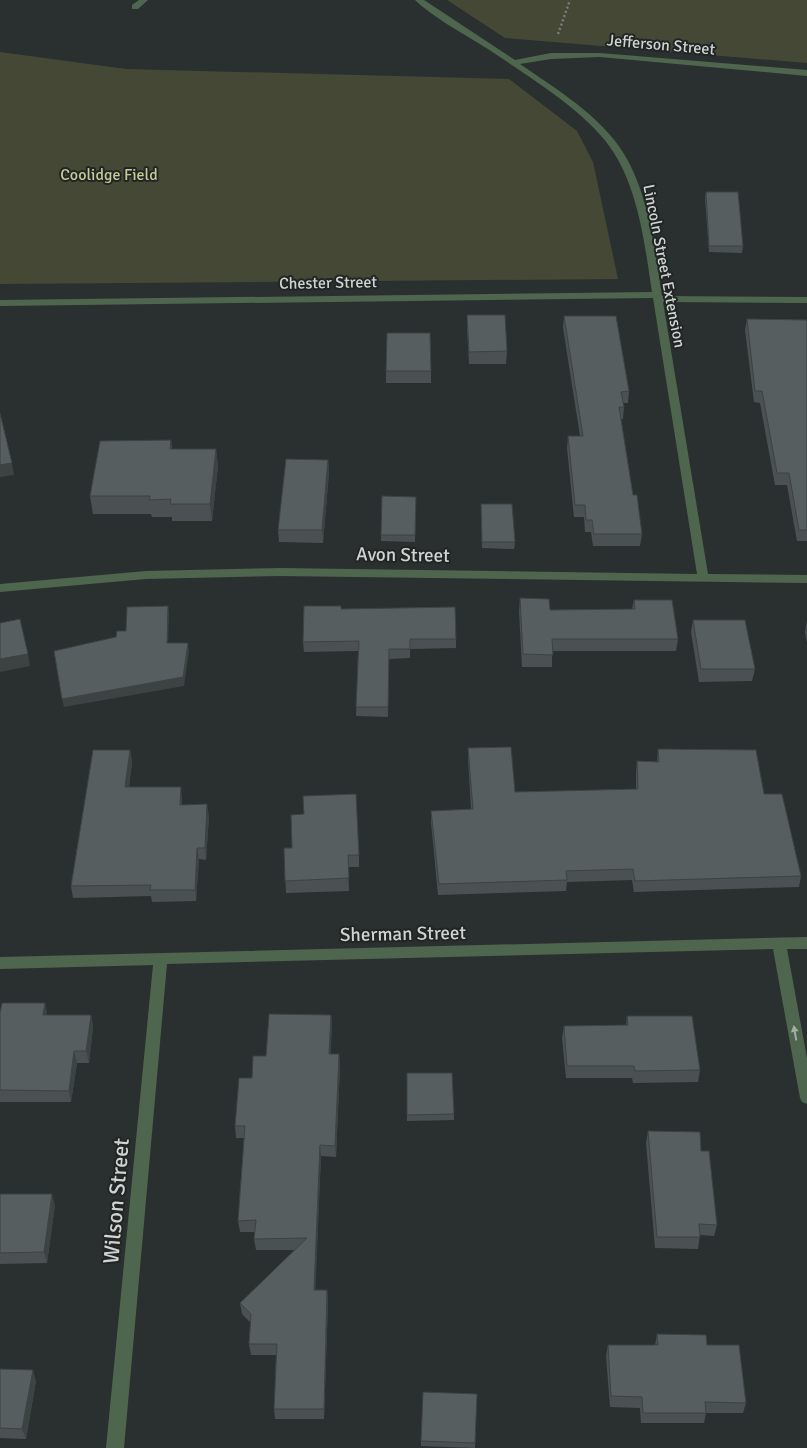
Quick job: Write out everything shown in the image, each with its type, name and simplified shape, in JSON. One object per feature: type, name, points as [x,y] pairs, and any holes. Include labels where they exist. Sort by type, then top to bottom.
[{"type":"street","points":[[135,7],[144,0]]},
{"type":"street","name":"Lincoln Street Extension","points":[[419,0],[513,63],[575,108],[602,133],[619,153],[638,200],[657,297],[702,577]]},
{"type":"street","name":"Jefferson Street","points":[[513,63],[551,56],[600,55],[807,74]]},
{"type":"street","name":"Chester Street","points":[[0,302],[657,297],[807,300]]},
{"type":"street","name":"Avon Street","points":[[0,588],[100,578],[204,573],[807,579]]},
{"type":"street","name":"Sherman Street","points":[[0,963],[807,943]]},
{"type":"street","points":[[779,944],[807,1098]]},
{"type":"street","name":"Wilson Street","points":[[115,1448],[161,959]]},
{"type":"path","points":[[551,56],[570,0]]},
{"type":"green space","points":[[447,0],[807,0],[807,63],[505,38]]},
{"type":"green space","name":"Coolidge Field","points":[[0,52],[126,69],[509,79],[577,131],[593,162],[618,279],[0,284]]},
{"type":"building","points":[[706,192],[738,192],[743,246],[709,246]]},
{"type":"building","points":[[467,315],[505,315],[507,351],[469,352]]},
{"type":"building","points":[[564,316],[616,316],[629,391],[621,392],[624,407],[619,407],[633,495],[637,495],[642,534],[594,534],[592,520],[586,520],[585,505],[575,505],[568,436],[583,436]]},
{"type":"building","points":[[747,319],[807,320],[807,530],[799,530],[789,473],[777,473],[762,391],[755,391]]},
{"type":"building","points":[[387,333],[430,333],[431,371],[386,371]]},
{"type":"building","points":[[0,413],[12,463],[0,465]]},
{"type":"building","points":[[171,440],[170,449],[216,449],[210,504],[170,504],[171,499],[149,500],[150,496],[90,496],[100,441]]},
{"type":"building","points":[[286,459],[328,460],[322,530],[278,530]]},
{"type":"building","points":[[382,496],[416,497],[415,535],[381,535]]},
{"type":"building","points":[[481,504],[512,504],[515,542],[482,542]]},
{"type":"building","points":[[520,598],[549,599],[550,610],[635,609],[634,600],[672,600],[678,639],[552,639],[553,655],[523,654]]},
{"type":"building","points":[[168,606],[167,643],[188,643],[183,677],[62,699],[54,651],[116,637],[117,631],[126,631],[127,607]]},
{"type":"building","points":[[304,606],[341,606],[341,609],[455,607],[456,639],[410,639],[410,649],[389,649],[388,707],[356,707],[359,641],[303,642]]},
{"type":"building","points":[[20,619],[28,654],[0,659],[0,623]]},
{"type":"building","points":[[693,620],[745,620],[755,669],[701,669]]},
{"type":"building","points":[[511,747],[515,792],[638,789],[637,761],[659,762],[658,749],[756,750],[764,794],[782,794],[801,876],[635,881],[633,869],[566,871],[567,880],[439,884],[431,811],[473,809],[468,748]]},
{"type":"building","points":[[93,750],[130,750],[125,787],[181,787],[180,805],[207,804],[205,848],[197,848],[195,890],[150,890],[151,885],[71,886]]},
{"type":"building","points":[[356,794],[359,855],[348,855],[349,878],[285,881],[284,848],[292,848],[291,815],[304,814],[303,796]]},
{"type":"building","points":[[2,1003],[45,1003],[43,1015],[91,1015],[86,1051],[74,1051],[69,1091],[0,1090],[0,1013]]},
{"type":"building","points":[[269,1014],[331,1015],[329,1054],[339,1054],[335,1146],[320,1145],[314,1290],[327,1290],[324,1409],[274,1409],[277,1344],[249,1344],[251,1314],[240,1303],[307,1238],[254,1239],[256,1220],[238,1221],[245,1126],[235,1126],[239,1078],[252,1078],[253,1056],[266,1056]]},
{"type":"building","points":[[627,1016],[692,1016],[700,1070],[635,1071],[634,1066],[567,1066],[564,1026],[628,1025]]},
{"type":"building","points":[[407,1073],[452,1073],[454,1114],[407,1115]]},
{"type":"building","points":[[648,1131],[700,1132],[701,1151],[709,1151],[717,1225],[699,1224],[700,1237],[657,1237]]},
{"type":"building","points":[[0,1194],[52,1194],[44,1252],[0,1253]]},
{"type":"building","points":[[657,1334],[706,1335],[707,1345],[739,1345],[746,1403],[705,1402],[706,1413],[643,1413],[642,1397],[611,1396],[608,1345],[658,1345]]},
{"type":"building","points":[[0,1369],[33,1370],[22,1429],[0,1428]]},
{"type":"building","points":[[423,1392],[477,1394],[475,1443],[421,1441]]}]
